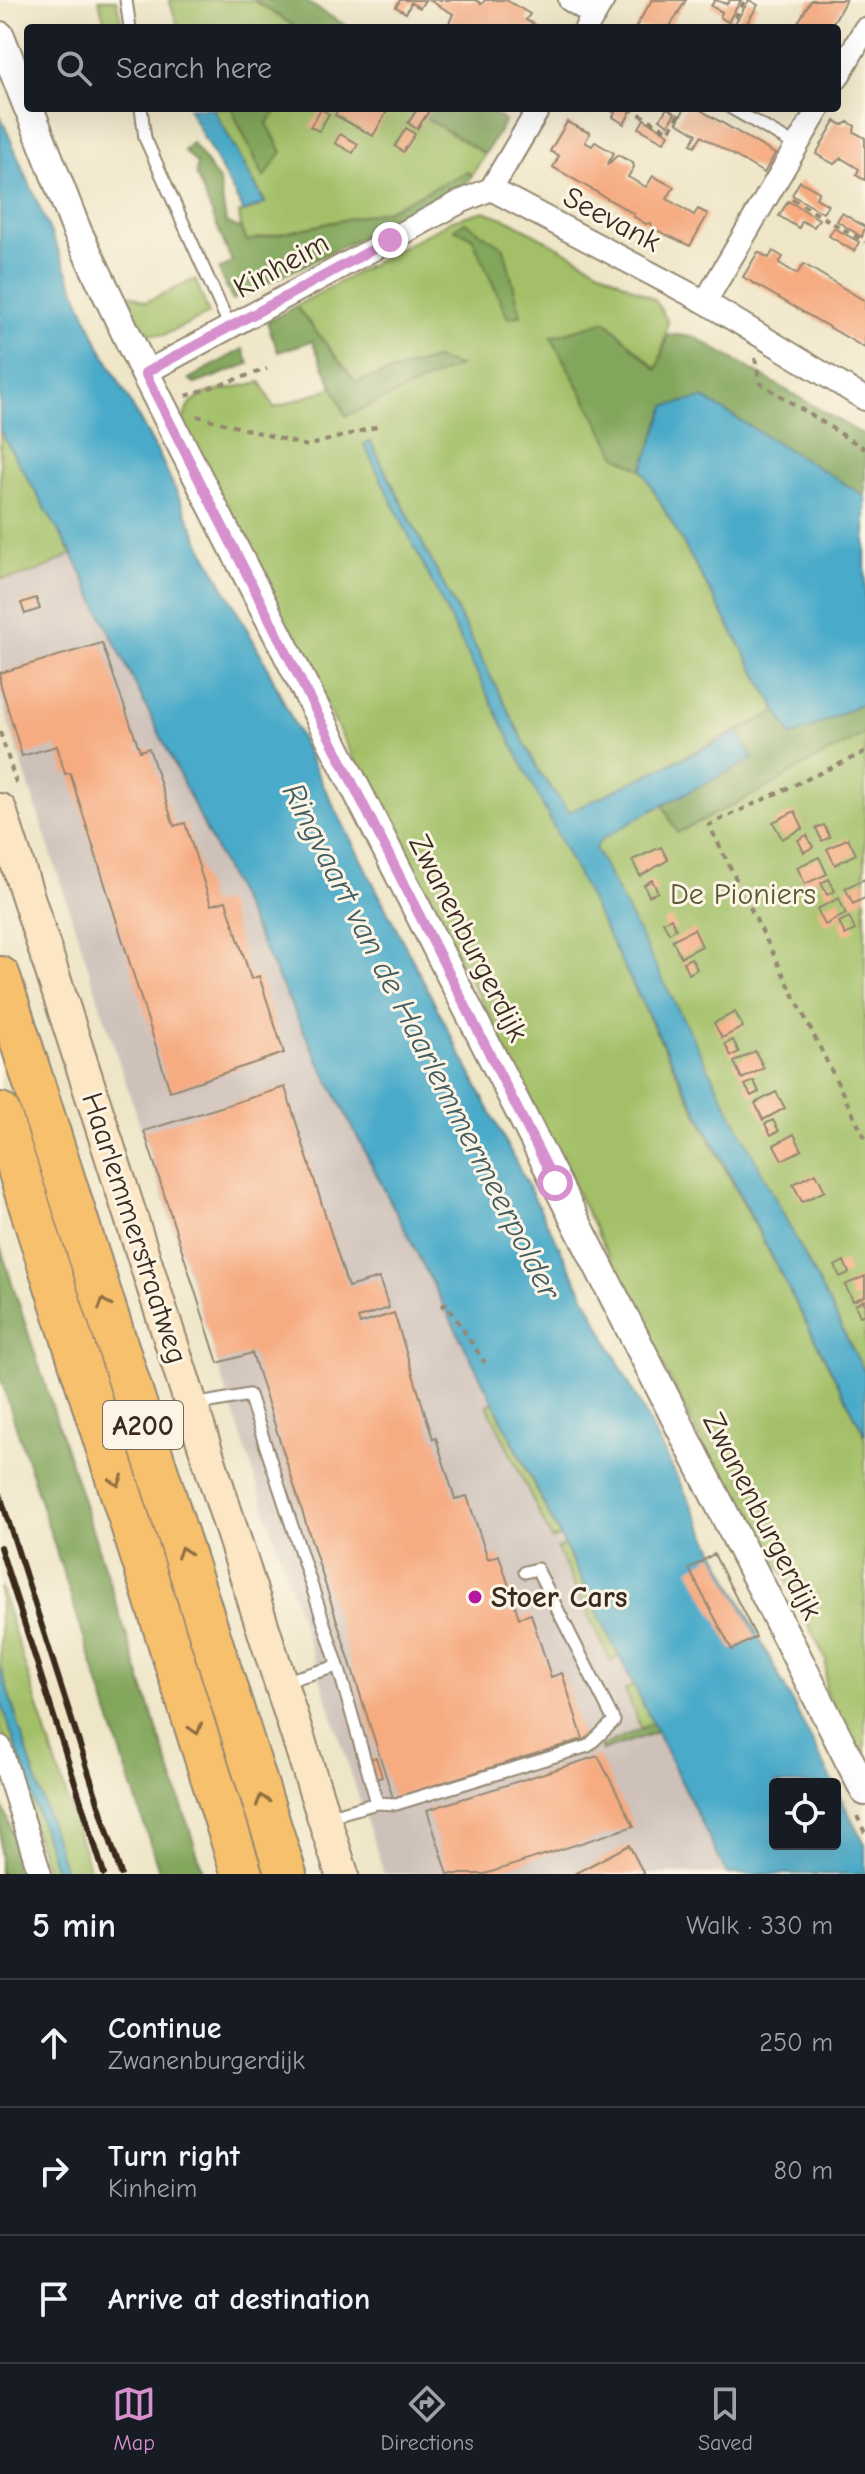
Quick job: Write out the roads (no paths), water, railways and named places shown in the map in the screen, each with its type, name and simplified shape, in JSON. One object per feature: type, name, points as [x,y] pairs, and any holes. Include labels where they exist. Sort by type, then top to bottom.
[{"type":"highway","name":"A200","points":[[0,977],[286,1874]]},
{"type":"highway","name":"A200","points":[[0,1113],[242,1874]]},
{"type":"main road","name":"Haarlemmerstraatweg","points":[[0,810],[342,1874]]},
{"type":"street","points":[[570,0],[594,14]]},
{"type":"street","points":[[841,75],[858,60],[865,29]]},
{"type":"street","name":"Zwanenburgerdijk","points":[[0,36],[24,97]]},
{"type":"street","name":"Zwanenburgerdijk","points":[[30,112],[77,231],[145,373],[865,1791]]},
{"type":"street","points":[[491,189],[537,112]]},
{"type":"street","points":[[705,302],[817,112]]},
{"type":"street","name":"Kinheim","points":[[145,373],[460,202],[491,189]]},
{"type":"street","name":"Seevank","points":[[491,189],[705,302],[865,399]]},
{"type":"street","points":[[0,1747],[40,1874]]},
{"type":"lane","points":[[126,0],[129,24]]},
{"type":"lane","points":[[142,112],[145,138],[230,327]]},
{"type":"lane","points":[[738,112],[797,146]]},
{"type":"lane","points":[[192,1405],[249,1395],[338,1666],[377,1803]]},
{"type":"lane","points":[[324,1818],[377,1803],[396,1804],[588,1746],[614,1721],[537,1569],[525,1572]]},
{"type":"lane","points":[[281,1682],[338,1666]]},
{"type":"water","points":[[190,112],[215,112],[265,203],[244,212]]},
{"type":"water","name":"Ringvaart van de Haarlemmermeerpolder","points":[[0,115],[98,343],[160,457],[203,549],[264,660],[323,785],[831,1778],[769,1778],[769,1850],[841,1850],[841,1799],[865,1845],[865,1874],[727,1874],[509,1433],[314,1052],[72,554],[0,431]]},
{"type":"water","points":[[703,398],[865,496],[865,702],[792,737],[642,470],[666,406]]},
{"type":"water","points":[[370,441],[540,773],[569,812],[738,732],[753,759],[647,813],[601,840],[595,848],[865,1373],[865,1435],[487,693],[364,444]]},
{"type":"water","points":[[0,1666],[66,1874],[57,1874],[0,1698]]},
{"type":"railway","points":[[0,1495],[121,1874]]},
{"type":"railway","points":[[0,1547],[104,1874]]},
{"type":"place","name":"Stoer Cars","points":[[475,1597]]},
{"type":"park label","name":"De Pioniers","points":[[743,894]]}]
